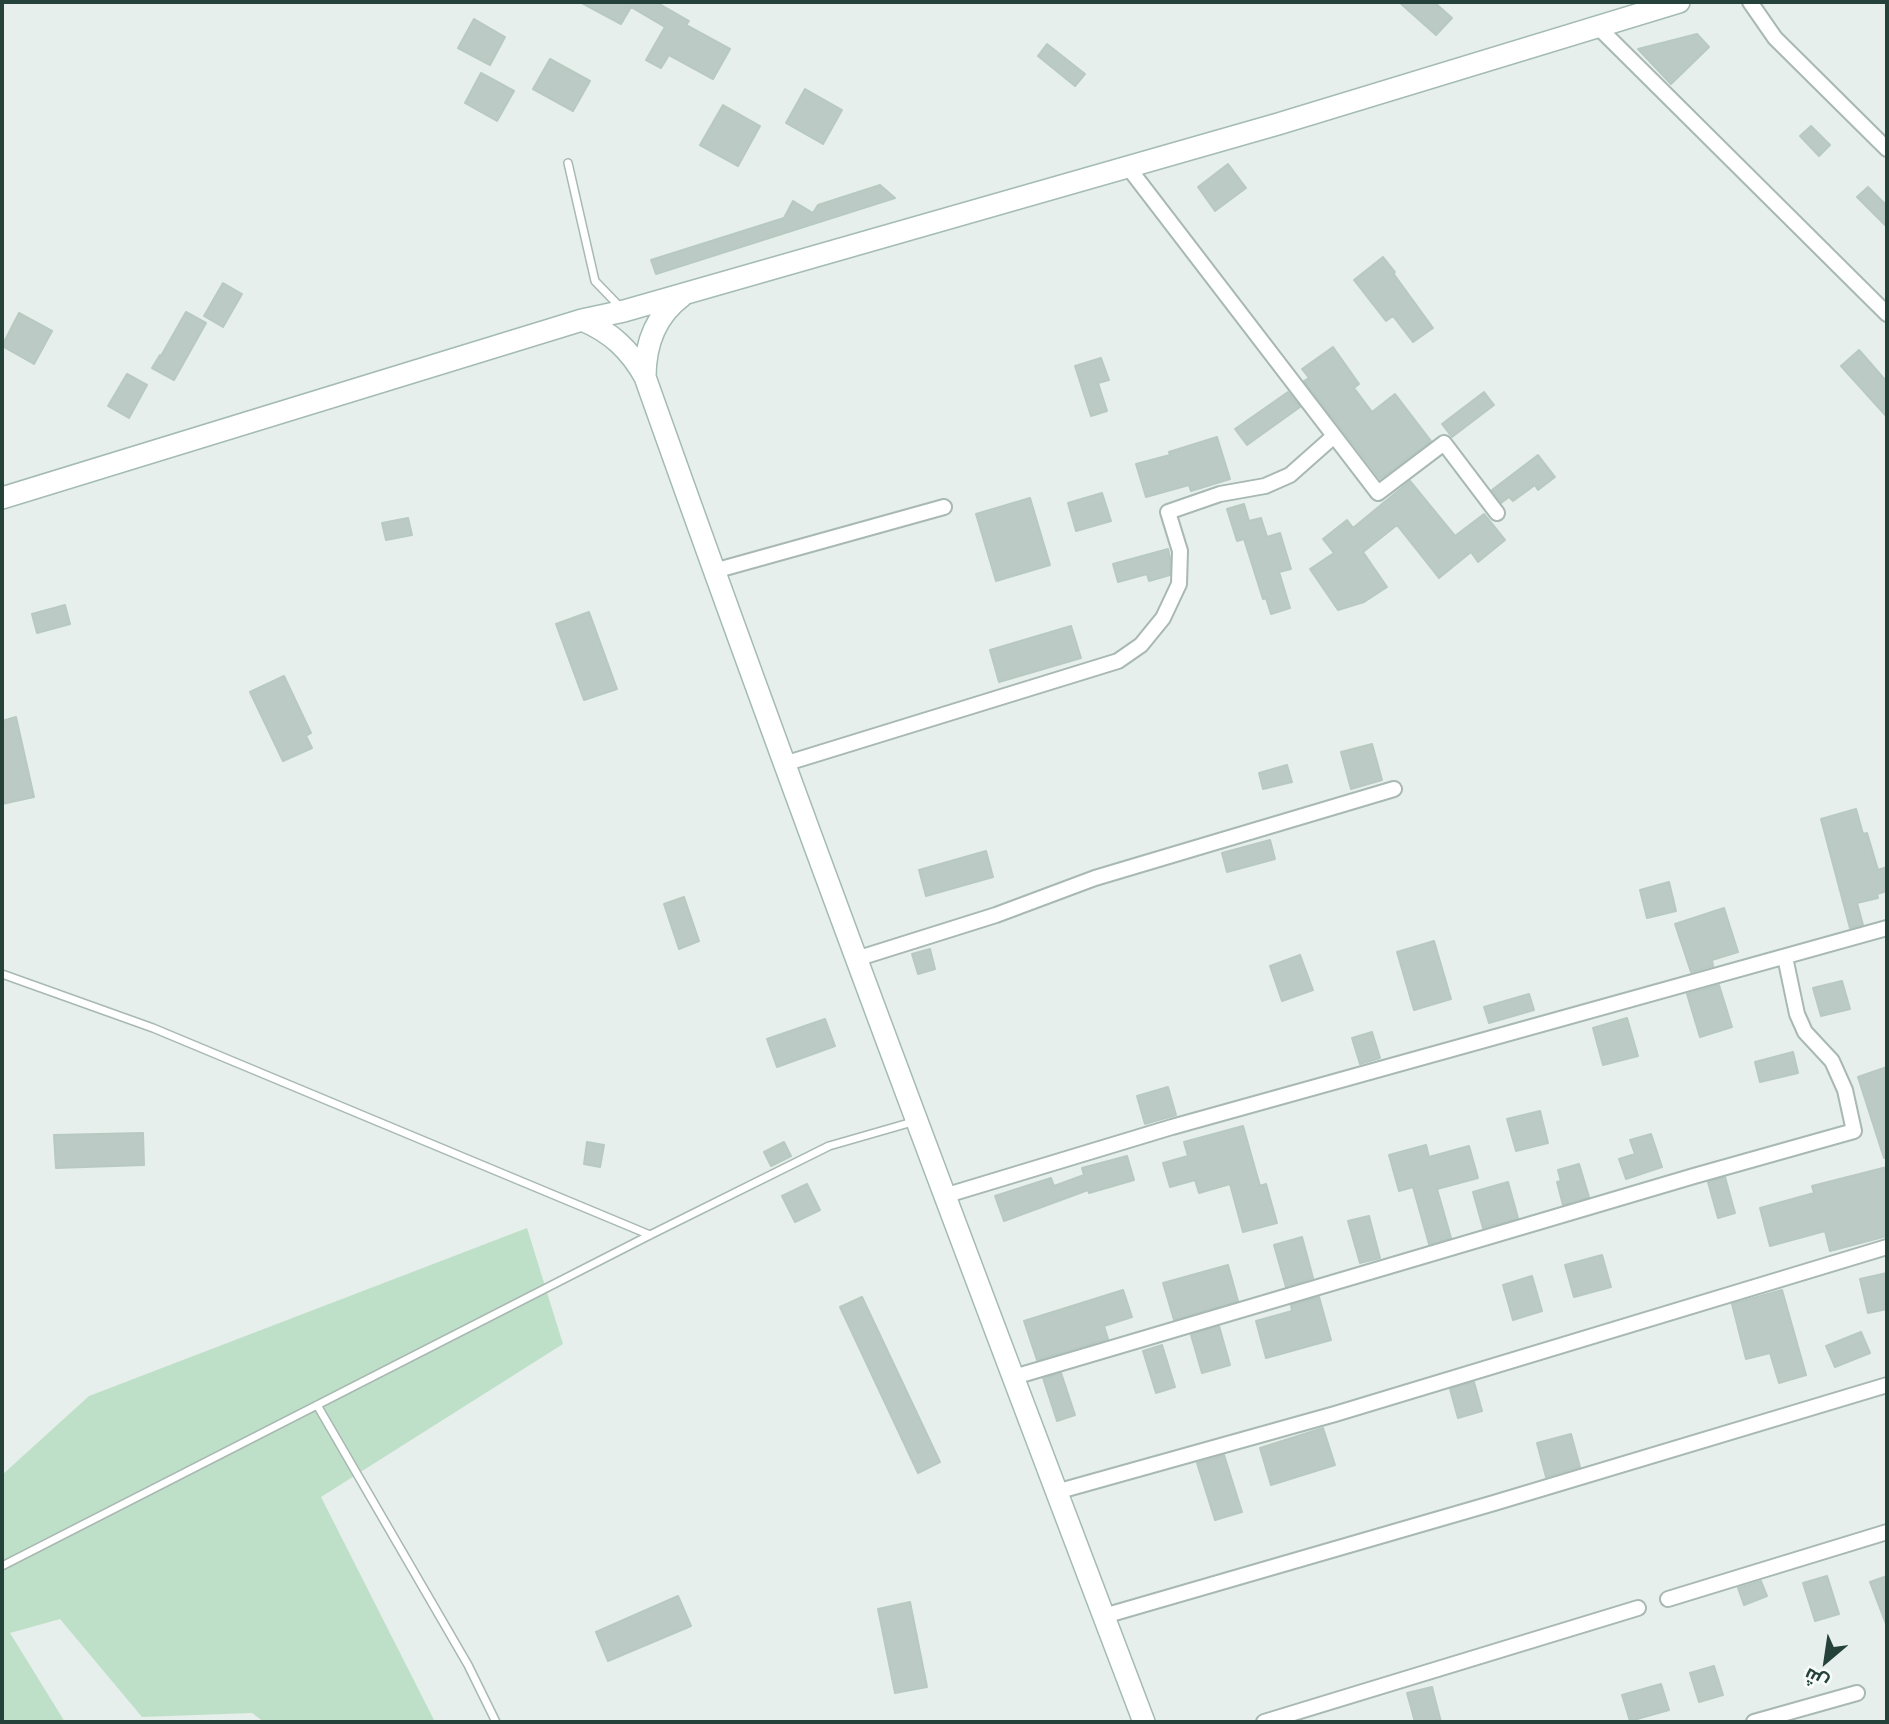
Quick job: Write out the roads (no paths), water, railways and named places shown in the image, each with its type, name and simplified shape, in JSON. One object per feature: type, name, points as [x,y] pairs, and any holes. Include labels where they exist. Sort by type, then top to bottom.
[{"type":"street","points":[[2,498],[582,320],[624,311],[1279,124],[1597,26],[1651,5],[1679,2]]},
{"type":"street","points":[[1751,2],[1775,38],[1887,149]]},
{"type":"street","points":[[1597,26],[1887,314]]},
{"type":"street","points":[[1128,167],[1378,493],[1444,443],[1497,513]]},
{"type":"street","points":[[645,377],[651,335],[666,311],[687,293]]},
{"type":"street","points":[[582,320],[620,342],[645,377],[916,1121],[1144,1722]]},
{"type":"street","points":[[784,764],[1118,662],[1141,645],[1163,618],[1179,584],[1180,551],[1168,512],[1220,494],[1265,486],[1290,475],[1334,436]]},
{"type":"street","points":[[714,571],[944,507]]},
{"type":"street","points":[[856,959],[996,915],[1095,878],[1394,789]]},
{"type":"street","points":[[944,1196],[1172,1127],[1887,928]]},
{"type":"street","points":[[1014,1377],[1854,1131],[1845,1090],[1832,1062],[1805,1032],[1801,1023],[1785,957]]},
{"type":"street","points":[[1056,1492],[1335,1413],[1887,1247]]},
{"type":"street","points":[[1104,1616],[1481,1507],[1887,1385]]},
{"type":"street","points":[[1668,1599],[1887,1532]]},
{"type":"street","points":[[1264,1722],[1638,1608]]},
{"type":"street","points":[[1754,1722],[1857,1693]]},
{"type":"lane","points":[[568,163],[595,281],[624,311]]},
{"type":"lane","points":[[2,974],[153,1028],[650,1235]]},
{"type":"lane","points":[[2,1566],[829,1146],[916,1121]]},
{"type":"lane","points":[[317,1405],[468,1665],[496,1722]]}]
